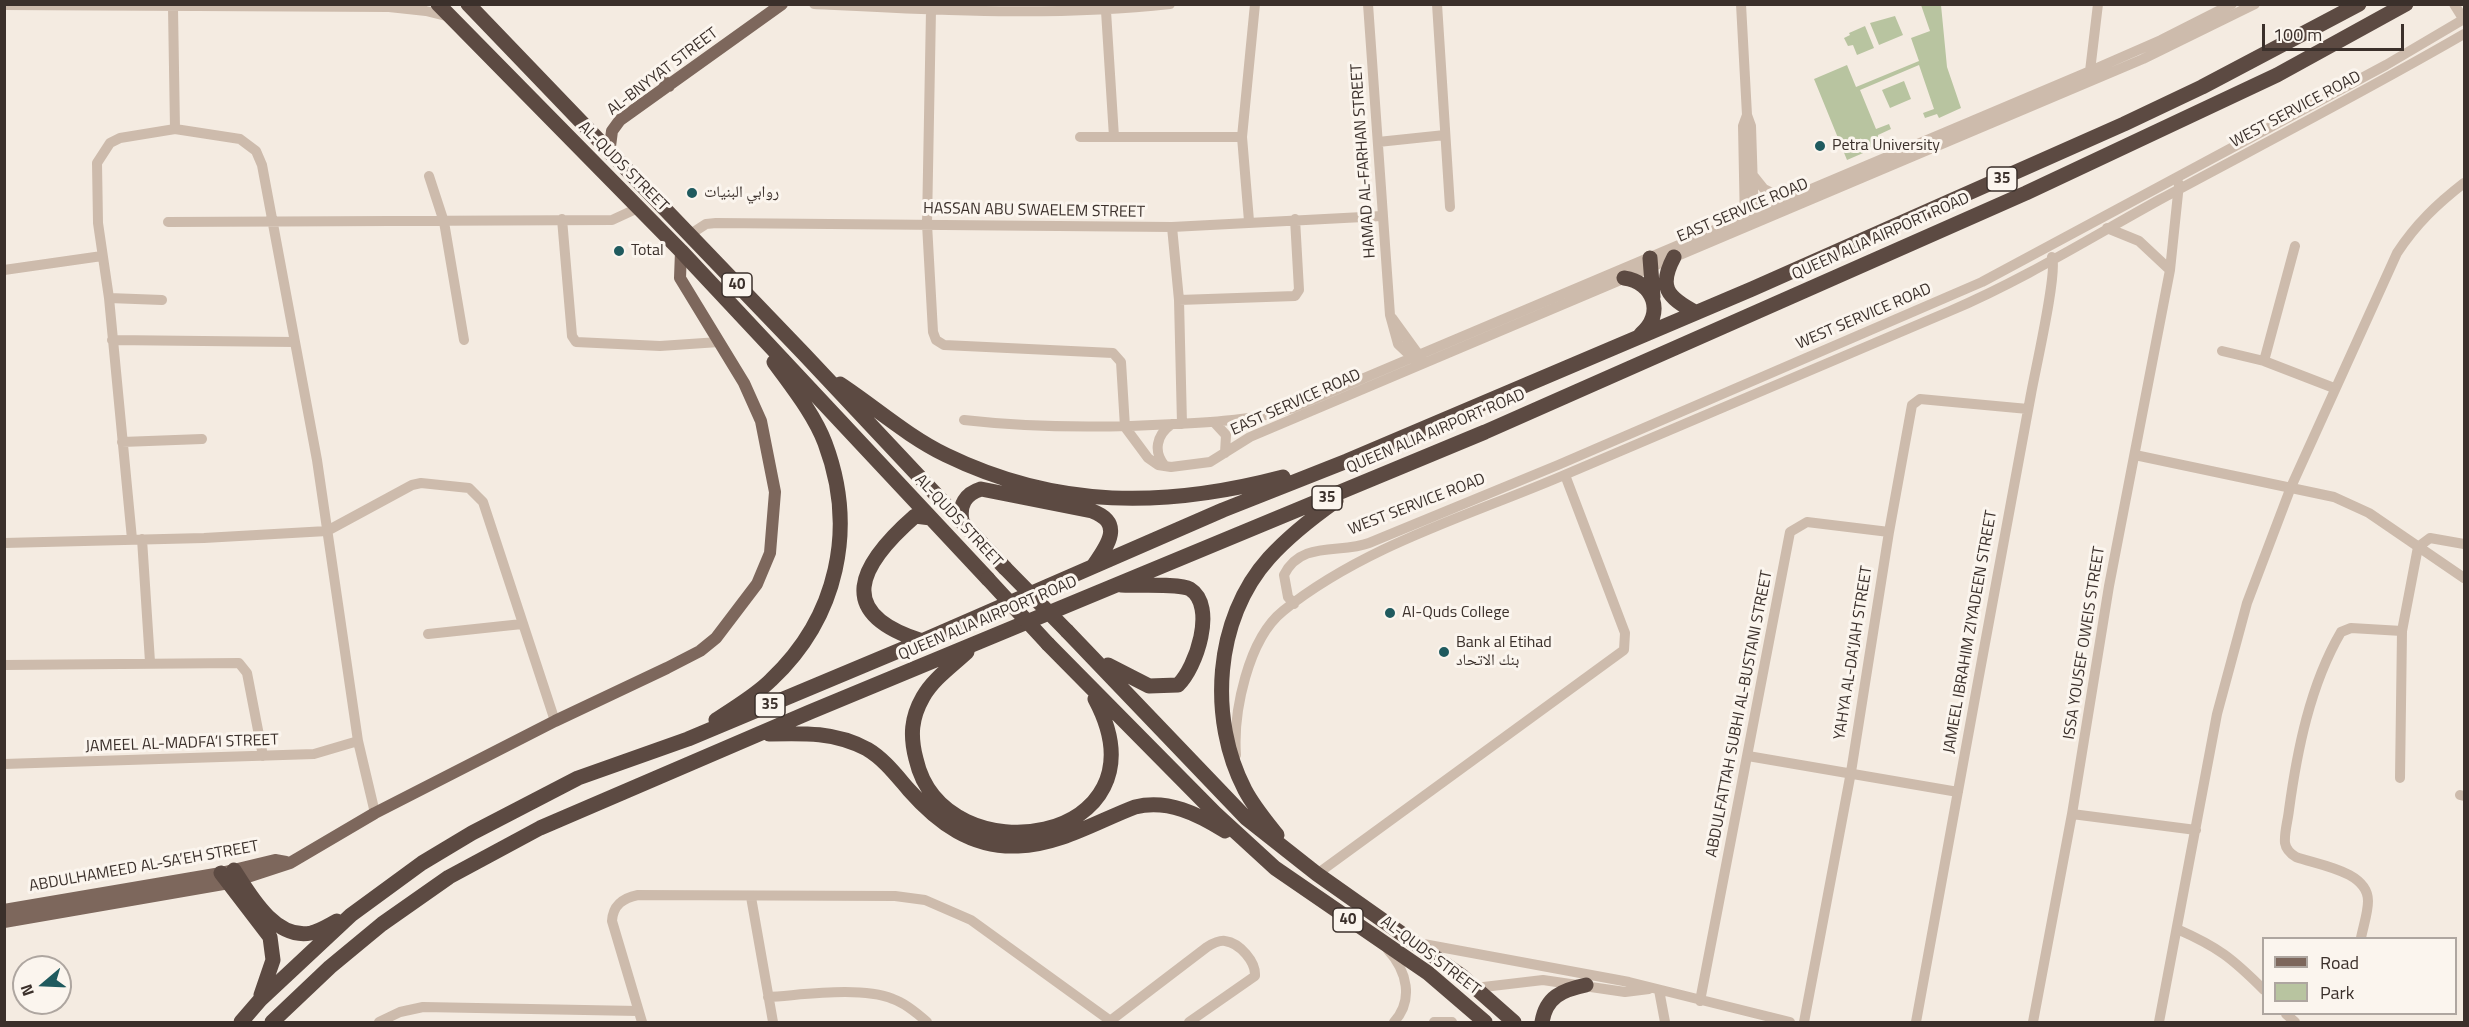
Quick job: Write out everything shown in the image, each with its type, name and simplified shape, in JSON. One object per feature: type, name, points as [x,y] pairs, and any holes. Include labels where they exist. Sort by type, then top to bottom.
[{"type":"highway","name":"AL-QUDS STREET","points":[[438,4],[681,251],[1088,686],[1247,844],[1275,868],[1460,999],[1485,1023]]},
{"type":"highway","name":"AL-QUDS STREET","points":[[468,4],[1246,818],[1294,857],[1476,988],[1514,1023]]},
{"type":"highway","name":"QUEEN ALIA AIRPORT ROAD","points":[[241,1023],[260,1000],[351,915],[422,863],[483,827],[578,778],[688,739],[922,642],[1094,565],[1347,461],[1695,312],[2124,124],[2234,71],[2359,4]]},
{"type":"highway","name":"QUEEN ALIA AIRPORT ROAD","points":[[272,1023],[330,967],[382,924],[449,877],[540,828],[810,712],[1356,487],[2108,156],[2268,80],[2406,4]]},
{"type":"highway","points":[[1674,257],[1666,273],[1667,289],[1676,302],[1695,312]]},
{"type":"highway","points":[[1636,337],[1651,325],[1654,312],[1651,262]]},
{"type":"highway","points":[[1624,278],[1642,284],[1653,299]]},
{"type":"highway","points":[[688,739],[751,697],[771,680],[795,654],[809,636],[828,600],[838,555],[840,505],[836,478],[824,441],[800,397],[748,322]]},
{"type":"highway","points":[[818,370],[893,424],[945,454],[996,476],[1055,493],[1165,500],[1218,493],[1347,461]]},
{"type":"highway","points":[[1294,857],[1254,806],[1238,773],[1228,744],[1222,700],[1226,651],[1241,602],[1253,579],[1275,552],[1308,521],[1356,487]]},
{"type":"highway","points":[[962,521],[962,504],[973,491],[981,489],[1092,511],[1108,521],[1111,530],[1110,539],[1094,565]]},
{"type":"highway","points":[[922,642],[895,633],[884,626],[871,612],[863,594],[865,581],[873,562],[889,540],[915,516],[931,519]]},
{"type":"highway","points":[[1102,666],[1112,666],[1149,686],[1170,687],[1185,678],[1192,667],[1201,633],[1200,602],[1190,589],[1173,585],[1147,587],[1118,584]]},
{"type":"highway","points":[[973,646],[924,695],[913,719],[912,734],[918,767],[924,783],[942,805],[974,824],[1013,833],[1038,831],[1071,819],[1093,804],[1109,775],[1113,749],[1104,717],[1088,686]]},
{"type":"highway","points":[[763,734],[818,733],[862,747],[883,761],[939,820],[960,834],[980,842],[1020,846],[1042,842],[1122,812],[1150,805],[1183,810],[1210,822],[1247,844]]},
{"type":"highway","points":[[231,877],[271,919],[289,931],[310,933],[351,915]]},
{"type":"highway","points":[[231,877],[263,927],[273,948],[271,971],[260,1000]]},
{"type":"highway","points":[[1542,1023],[1544,1011],[1555,996],[1566,989],[1586,985]]},
{"type":"highway","points":[[1460,999],[1476,988]]},
{"type":"main road","name":"AL-BNYYAT STREET","points":[[609,154],[615,126],[782,4]]},
{"type":"main road","points":[[657,74],[669,86]]},
{"type":"main road","name":"ABDULHAMEED AL-SA’EH STREET","points":[[4,922],[290,863],[375,813],[555,721],[700,651],[729,623],[757,584],[770,553],[774,518],[771,461],[761,421],[744,383],[680,278],[681,251]]},
{"type":"main road","name":"ABDULHAMEED AL-SA’EH STREET","points":[[4,910],[231,877]]},
{"type":"street","points":[[814,4],[931,10],[1106,11],[1119,7],[1170,4]]},
{"type":"street","points":[[1249,221],[1242,137],[1255,4]]},
{"type":"street","name":"HAMAD AL-FARHAN STREET","points":[[1368,4],[1390,315],[1418,359]]},
{"type":"street","points":[[1437,4],[1450,207]]},
{"type":"street","points":[[1742,4],[1747,115],[1751,126],[1752,174],[1749,221]]},
{"type":"street","points":[[2090,71],[2098,4]]},
{"type":"street","name":"EAST SERVICE ROAD","points":[[1165,466],[1201,464],[1225,453],[1243,440],[1418,359],[2143,59],[2255,4]]},
{"type":"street","points":[[2454,4],[2464,20]]},
{"type":"street","points":[[4,5],[173,8],[392,6],[451,17]]},
{"type":"street","name":"EAST SERVICE ROAD","points":[[964,420],[1007,425],[1125,427],[1214,422],[1285,411],[1624,278],[1651,262],[1674,257],[1749,221],[1786,200],[2090,71],[2230,5]]},
{"type":"street","points":[[173,8],[175,129]]},
{"type":"street","points":[[931,10],[927,224],[933,332],[939,343],[1113,353],[1121,362],[1125,427],[1148,458],[1165,466]]},
{"type":"street","points":[[1106,11],[1114,137]]},
{"type":"street","name":"WEST SERVICE ROAD","points":[[1238,773],[1236,729],[1247,674],[1257,649],[1270,626],[1281,613],[1348,568],[1436,522],[1945,299],[2047,249],[2386,65],[2464,20]]},
{"type":"street","name":"WEST SERVICE ROAD","points":[[1294,604],[1288,597],[1284,574],[1296,559],[1325,548],[1362,546],[1565,475],[1952,310],[2054,260],[2107,228],[2384,80],[2464,34]]},
{"type":"street","points":[[1747,115],[1743,126],[1749,221]]},
{"type":"street","points":[[150,662],[137,539],[122,442],[95,173],[102,153],[110,143],[120,138],[175,129],[240,139],[256,151],[262,165],[317,460],[358,741],[375,813]]},
{"type":"street","points":[[1378,142],[1445,135]]},
{"type":"street","points":[[1080,137],[1242,137]]},
{"type":"street","points":[[1752,174],[1764,189],[1786,200]]},
{"type":"street","points":[[429,176],[444,222],[464,340]]},
{"type":"street","name":"ISSA YOUSEF OWEIS STREET","points":[[2033,1023],[2072,814],[2109,586],[2170,270],[2181,189],[2177,177]]},
{"type":"street","points":[[2159,1023],[2217,714],[2247,603],[2291,487],[2397,253],[2413,228],[2432,208],[2464,183]]},
{"type":"street","points":[[168,222],[612,220],[638,208]]},
{"type":"street","name":"HASSAN ABU SWAELEM STREET","points":[[689,235],[706,224],[716,223],[1172,227],[1249,221],[1382,216]]},
{"type":"street","points":[[562,219],[572,336],[576,342],[660,346],[719,342]]},
{"type":"street","points":[[1179,300],[1295,296],[1299,290],[1295,219]]},
{"type":"street","points":[[1165,466],[1158,454],[1158,440],[1177,424],[1179,300],[1172,227]]},
{"type":"street","points":[[2107,228],[2139,241],[2170,270]]},
{"type":"street","points":[[2264,361],[2295,246]]},
{"type":"street","points":[[2047,249],[2054,260]]},
{"type":"street","points":[[4,270],[102,256]]},
{"type":"street","name":"JAMEEL IBRAHIM ZIYADEEN STREET","points":[[1916,1023],[2054,260]]},
{"type":"street","points":[[108,298],[162,300]]},
{"type":"street","points":[[112,340],[294,342]]},
{"type":"street","points":[[2222,351],[2264,361],[2334,388]]},
{"type":"street","name":"YAHYA AL-DA‘JAH STREET","points":[[1804,1023],[1851,772],[1889,531],[1912,405],[1920,399],[2028,409]]},
{"type":"street","points":[[1214,422],[1226,435],[1225,453]]},
{"type":"street","points":[[122,442],[202,439]]},
{"type":"street","points":[[2135,455],[2319,492],[2351,503],[2464,578]]},
{"type":"street","points":[[1317,874],[1624,650],[1625,633],[1565,475]]},
{"type":"street","points":[[4,543],[327,531],[343,524],[389,495],[412,485],[432,484],[469,488],[483,502],[555,721]]},
{"type":"street","name":"ABDULFATTAH SUBHI AL-BUSTANI STREET","points":[[1700,1001],[1790,532],[1808,522],[1889,531]]},
{"type":"street","points":[[2400,778],[2402,631],[2418,547],[2430,538],[2464,544]]},
{"type":"street","points":[[428,634],[522,624]]},
{"type":"street","points":[[2361,937],[2368,903],[2364,887],[2352,877],[2296,857],[2290,852],[2285,840],[2300,748],[2312,702],[2340,632],[2351,628],[2402,631]]},
{"type":"street","points":[[4,665],[239,663],[247,674],[263,756]]},
{"type":"street","name":"JAMEEL AL-MADFA’I STREET","points":[[4,764],[314,754],[358,741]]},
{"type":"street","points":[[1748,756],[1958,792]]},
{"type":"street","points":[[2072,814],[2196,830]]},
{"type":"street","points":[[379,1023],[400,1012],[423,1007],[640,1017],[612,921],[612,912],[617,905],[625,898],[638,895],[914,897],[940,905],[971,920],[1111,1022],[1207,947],[1219,942],[1229,942],[1251,959],[1255,976],[1189,1023]]},
{"type":"street","points":[[751,897],[773,1023]]},
{"type":"street","points":[[2176,928],[2215,946],[2262,988]]},
{"type":"street","points":[[1378,939],[1398,961],[1406,982],[1405,1002],[1394,1023]]},
{"type":"street","points":[[1415,942],[1629,982],[1790,1023]]},
{"type":"street","points":[[1476,988],[1543,980],[1625,992],[1655,989]]},
{"type":"street","points":[[1655,989],[1665,1023]]},
{"type":"street","points":[[768,997],[859,993],[883,996],[898,1001],[927,1023]]},
{"type":"street","points":[[1434,1023],[1452,1023]]},
{"type":"green space","points":[[1921,5],[1941,5],[1947,67],[1961,108],[1939,118],[1937,114],[1925,118],[1923,113],[1934,109],[1919,65],[1860,90],[1876,129],[1889,124],[1891,129],[1878,135],[1877,147],[1847,160],[1814,79],[1847,65],[1856,87],[1919,61],[1911,38],[1930,31]]},
{"type":"green space","points":[[1895,16],[1903,35],[1879,45],[1870,23]]},
{"type":"green space","points":[[1865,26],[1874,48],[1857,55],[1853,45],[1848,46],[1844,38],[1850,35],[1849,33]]},
{"type":"green space","points":[[1904,81],[1911,99],[1890,108],[1882,90]]},
{"type":"place","name":"Petra University","points":[[1820,146]]},
{"type":"place","name":"روابي البنيات","points":[[692,193]]},
{"type":"place","name":"Total","points":[[619,251]]},
{"type":"place","name":"Al-Quds College","points":[[1390,613]]},
{"type":"place","name":"Bank al Etihad بنك الاتحاد","points":[[1444,652]]}]
